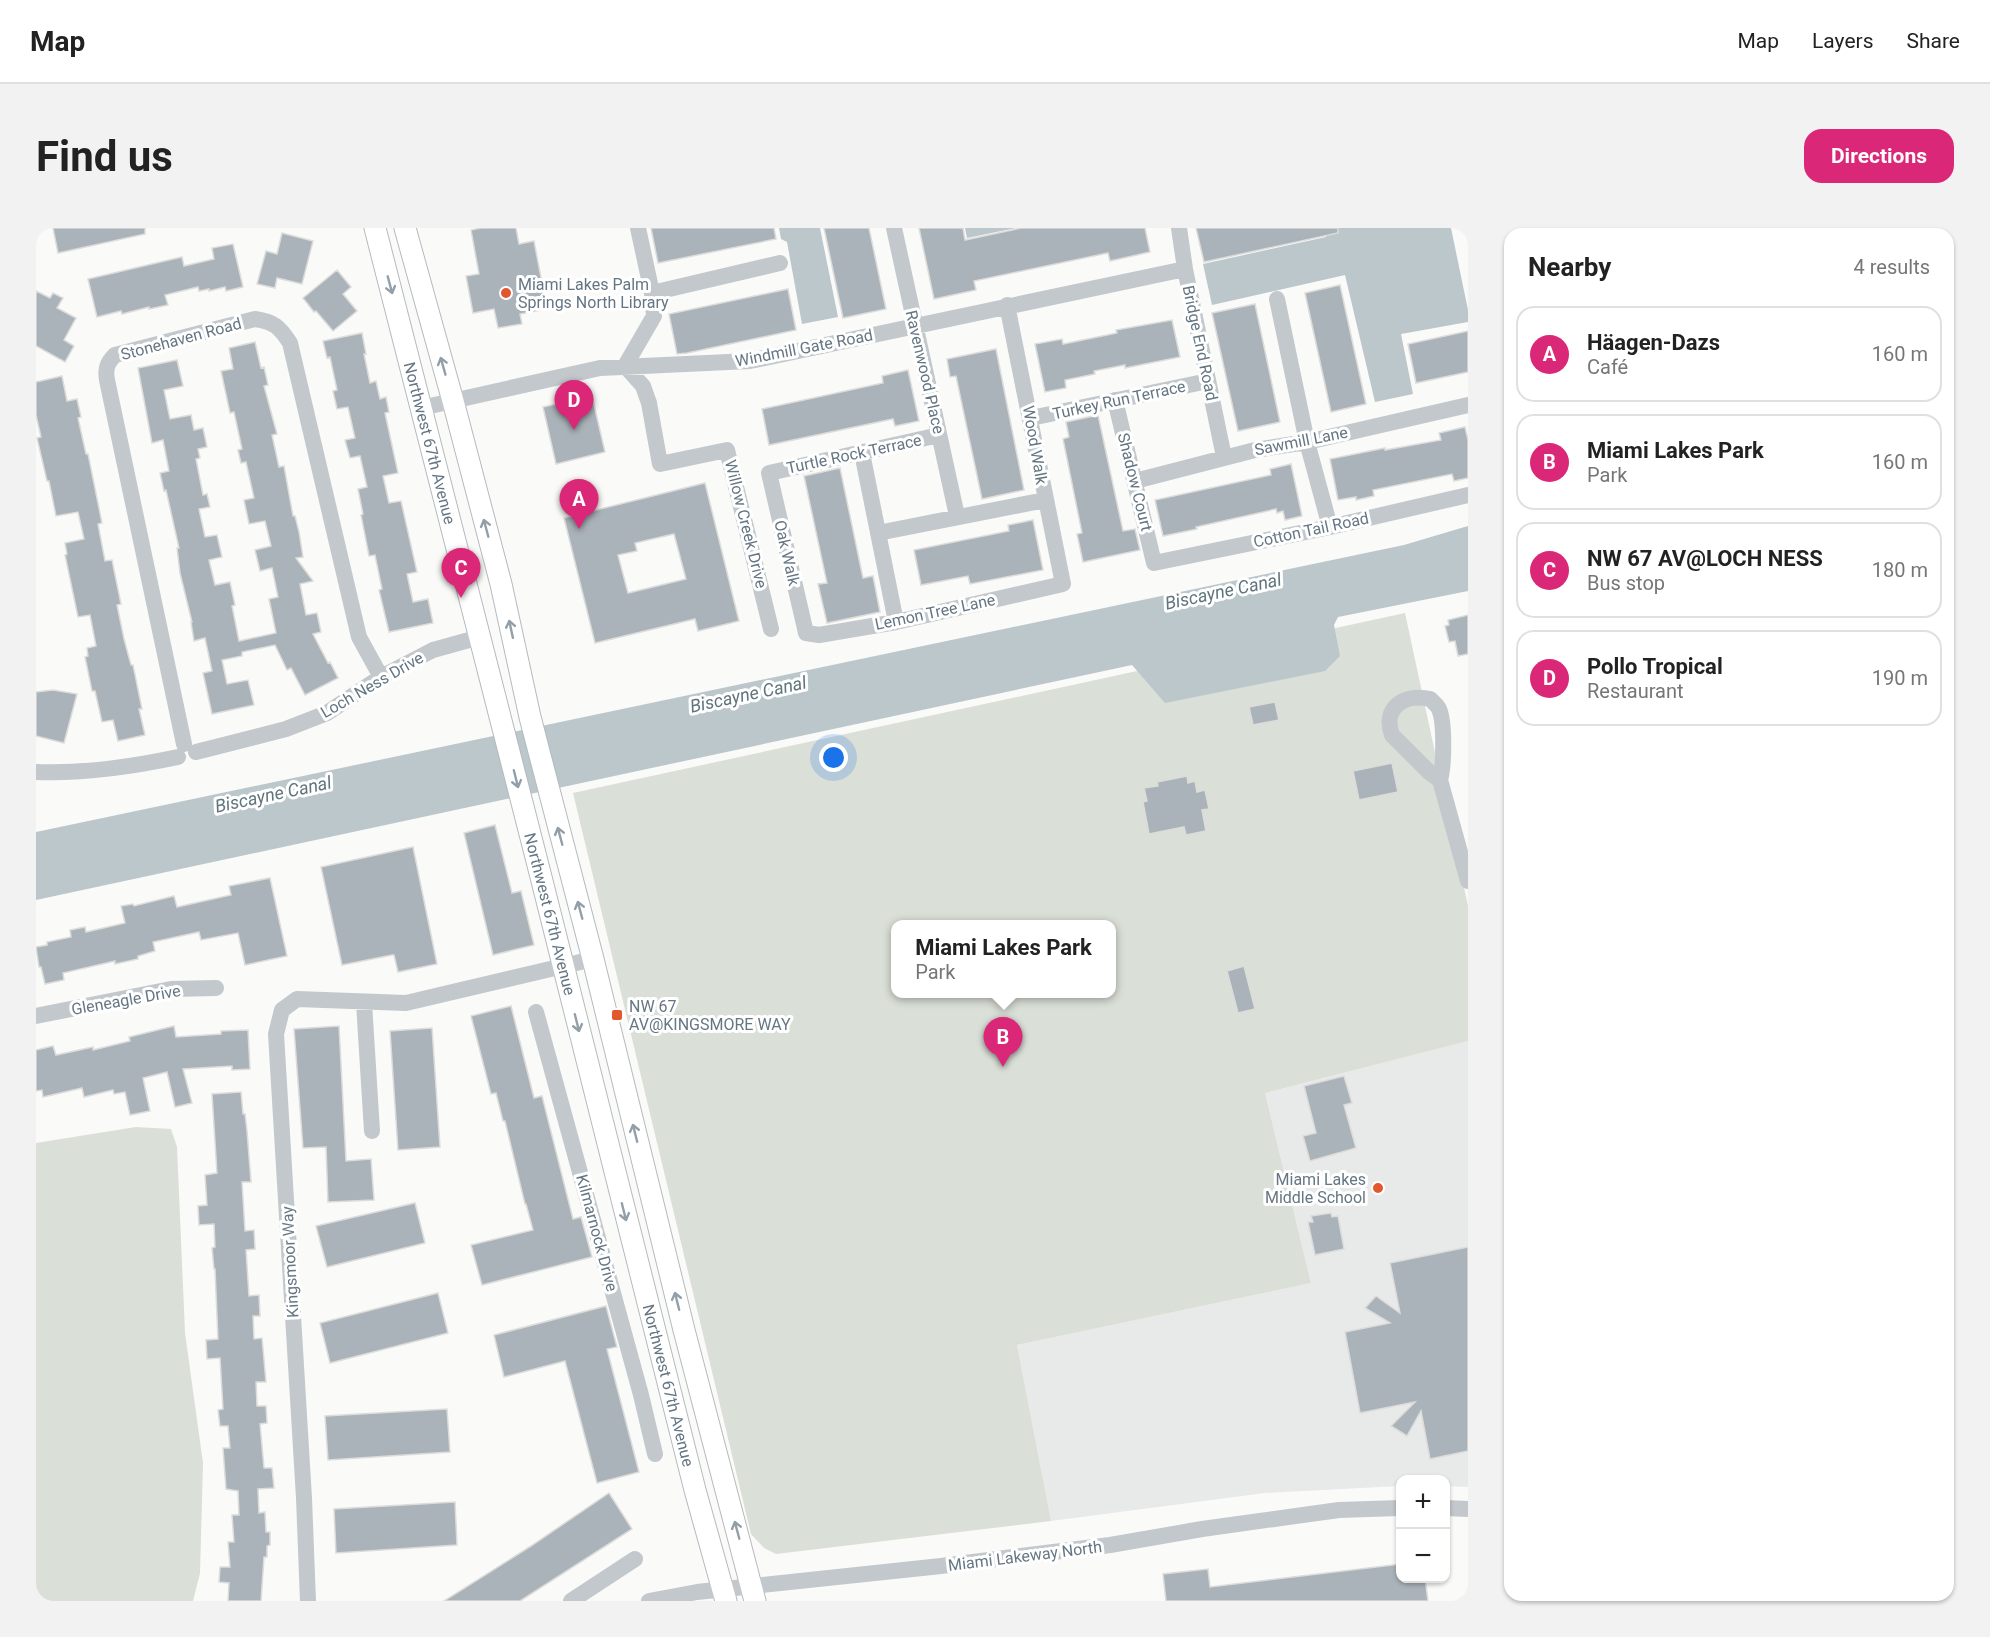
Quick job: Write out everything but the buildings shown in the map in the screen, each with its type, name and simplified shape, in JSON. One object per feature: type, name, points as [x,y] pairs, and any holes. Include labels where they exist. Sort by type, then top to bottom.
[{"type":"main road","name":"Northwest 67th Avenue","points":[[375,228],[539,868],[641,1279],[724,1595]]},
{"type":"main road","name":"Northwest 67th Avenue","points":[[405,228],[501,584],[530,717],[593,959],[669,1272],[753,1594]]},
{"type":"main road","points":[[501,584],[498,604],[489,627],[480,637],[492,641],[509,658],[521,675]]},
{"type":"main road","points":[[641,1279],[669,1272]]},
{"type":"street","points":[[625,366],[654,316],[652,293],[638,228]]},
{"type":"street","name":"Ravenwood Place","points":[[894,228],[957,516]]},
{"type":"street","name":"Bridge End Road","points":[[1179,228],[1185,269],[1224,457]]},
{"type":"street","points":[[652,293],[780,262]]},
{"type":"street","name":"Windmill Gate Road","points":[[421,408],[600,368],[750,362],[1007,305],[1185,269]]},
{"type":"street","points":[[1277,299],[1307,442],[1330,527]]},
{"type":"street","name":"Wood Walk","points":[[1007,305],[1063,584]]},
{"type":"street","name":"Stonehaven Road","points":[[186,751],[107,380],[108,361],[116,355],[255,319],[271,322],[282,331],[290,343],[359,638],[381,677]]},
{"type":"street","name":"Willow Creek Drive","points":[[625,366],[643,386],[649,403],[660,464],[727,450],[771,629]]},
{"type":"street","name":"Turkey Run Terrace","points":[[1030,418],[1208,381]]},
{"type":"street","name":"Shadow Court","points":[[1115,400],[1154,563]]},
{"type":"street","name":"Sawmill Lane","points":[[1135,481],[1224,457],[1307,442],[1468,405]]},
{"type":"street","name":"Turtle Rock Terrace","points":[[769,472],[939,435]]},
{"type":"street","points":[[862,453],[896,622]]},
{"type":"street","name":"Oak Walk","points":[[769,472],[806,633]]},
{"type":"street","name":"Cotton Tail Road","points":[[1154,563],[1330,527],[1468,495]]},
{"type":"street","points":[[878,533],[1045,500]]},
{"type":"street","name":"Lemon Tree Lane","points":[[806,633],[819,635],[896,622],[1063,584]]},
{"type":"street","name":"Loch Ness Drive","points":[[36,772],[93,771],[137,765],[186,751],[286,729],[327,713],[381,677],[433,650],[480,637]]},
{"type":"street","points":[[1440,780],[1392,735],[1389,728],[1390,714],[1394,708],[1407,699],[1414,697],[1430,699],[1440,711],[1444,768],[1440,780],[1468,881]]},
{"type":"street","name":"Kingsmoor Way","points":[[308,1601],[304,1498],[276,1034],[282,1010],[297,999],[406,1003],[593,959]]},
{"type":"street","name":"Gleneagle Drive","points":[[36,1016],[171,990],[216,988]]},
{"type":"street","points":[[364,1003],[372,1131]]},
{"type":"street","name":"Kilmarnock Drive","points":[[536,1012],[638,1383],[655,1454]]},
{"type":"street","name":"Miami Lakeway North","points":[[650,1601],[697,1592],[724,1595],[753,1594],[941,1566],[1110,1545],[1202,1528],[1339,1510],[1396,1508]]},
{"type":"street","points":[[1450,1508],[1468,1509]]},
{"type":"street","points":[[570,1601],[635,1559]]},
{"type":"shaded area","points":[[1405,613],[1468,906],[1468,1041],[1265,1093],[1311,1283],[1017,1345],[1051,1521],[776,1554],[764,1548],[751,1534],[573,793]]},
{"type":"shaded area","name":"Miami Lakes Middle School","points":[[1468,1041],[1468,1487],[1450,1486],[1450,1475],[1396,1475],[1396,1486],[1265,1493],[1051,1521],[1017,1345],[1311,1283],[1265,1093]]},
{"type":"shaded area","points":[[136,1127],[171,1129],[177,1147],[185,1333],[203,1463],[200,1573],[193,1601],[36,1601],[36,1143]]},
{"type":"water","points":[[779,228],[820,228],[838,317],[802,324],[787,242],[781,239]]},
{"type":"water","points":[[965,228],[1016,228],[967,238]]},
{"type":"water","points":[[1325,228],[1451,228],[1468,310],[1468,322],[1401,334],[1413,394],[1375,402],[1345,275],[1212,305],[1203,264],[1326,237]]},
{"type":"water","name":"Biscayne Canal","points":[[1468,526],[1468,591],[1338,617],[1334,625],[1340,656],[1325,671],[1165,703],[1132,665],[36,900],[36,832],[1404,545]]},
{"type":"place","name":"Miami Lakes Palm Springs North Library","points":[[506,293]]},
{"type":"place","name":"Pollo Tropical","points":[[574,430]]},
{"type":"place","name":"Häagen-Dazs","points":[[579,529]]},
{"type":"place","name":"NW 67 AV@LOCH NESS","points":[[461,598]]},
{"type":"place","name":"NW 67 AV@KINGSMORE WAY","points":[[617,1015]]},
{"type":"place","name":"Miami Lakes Park","points":[[1003,1067]]},
{"type":"place","name":"Miami Lakes Middle School","points":[[1378,1188]]}]
